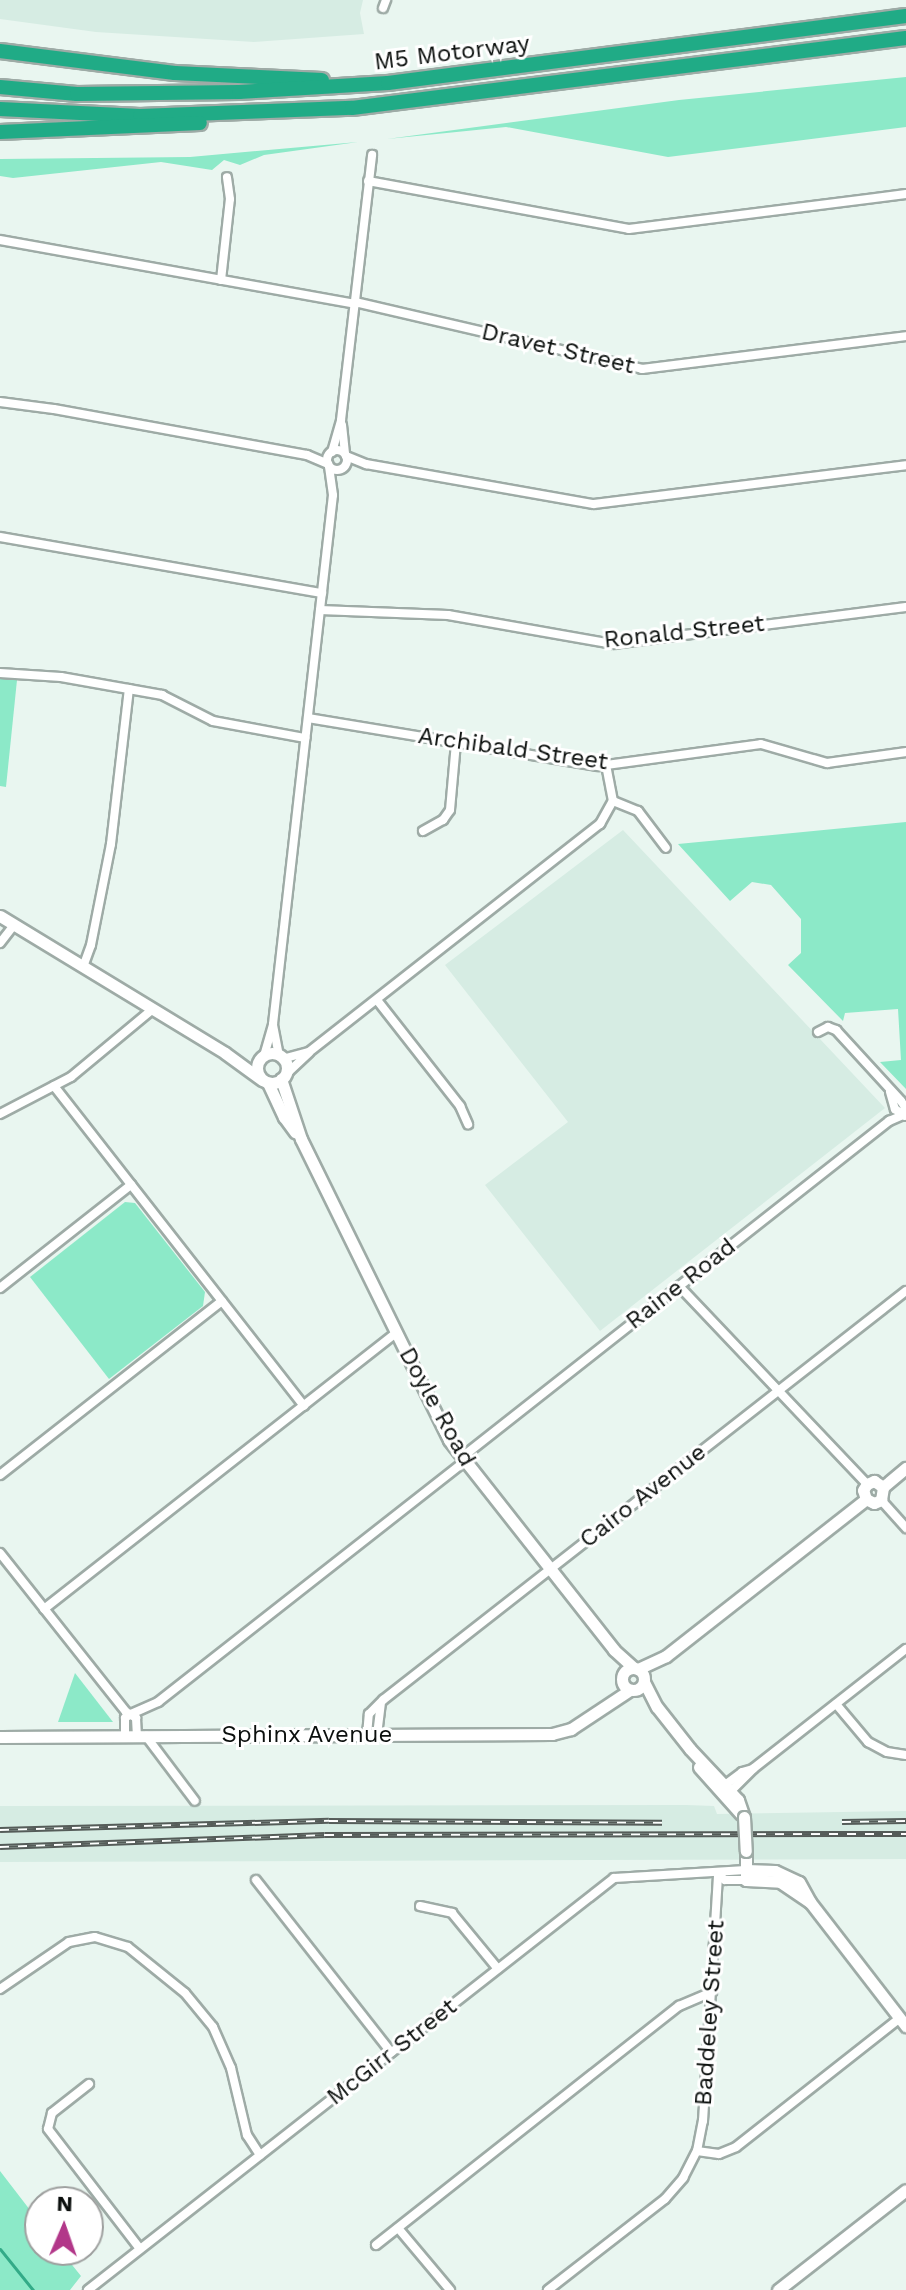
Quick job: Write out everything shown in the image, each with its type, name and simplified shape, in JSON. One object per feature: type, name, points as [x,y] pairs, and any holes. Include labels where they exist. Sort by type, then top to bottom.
[{"type":"highway","name":"M5 Motorway","points":[[0,87],[77,94],[251,92],[388,83],[906,16]]},
{"type":"highway","name":"M5 Motorway","points":[[0,109],[140,116],[352,108],[906,38]]},
{"type":"highway","points":[[0,51],[175,73],[388,83]]},
{"type":"highway","points":[[0,132],[145,128],[352,108]]},
{"type":"street","points":[[372,155],[341,420],[329,465],[333,495],[273,1024],[257,1070],[265,1081],[282,1078],[309,1052],[596,828],[608,815],[613,801],[606,766]]},
{"type":"street","points":[[221,280],[230,199],[227,177]]},
{"type":"street","points":[[368,181],[629,229],[906,194]]},
{"type":"street","name":"Dravet Street","points":[[0,240],[355,303],[642,369],[906,336]]},
{"type":"street","points":[[0,402],[307,455],[334,470],[366,464]]},
{"type":"street","points":[[333,495],[344,467],[341,420]]},
{"type":"street","points":[[307,455],[331,452],[366,464],[594,504],[906,465]]},
{"type":"street","points":[[0,537],[322,593]]},
{"type":"street","name":"Ronald Street","points":[[320,610],[448,615],[613,644],[906,607]]},
{"type":"street","points":[[0,673],[61,677],[169,697],[207,720],[305,738]]},
{"type":"street","points":[[83,967],[91,945],[111,844],[129,689]]},
{"type":"street","name":"Archibald Street","points":[[308,718],[606,766],[761,744],[827,763],[906,752]]},
{"type":"street","points":[[423,831],[443,820],[450,810],[456,743]]},
{"type":"street","points":[[613,801],[638,811],[666,848]]},
{"type":"street","name":"Doyle Road","points":[[0,916],[225,1053],[265,1081],[284,1117],[301,1139]]},
{"type":"street","points":[[0,943],[14,925]]},
{"type":"street","points":[[377,1000],[460,1106],[468,1124]]},
{"type":"street","points":[[0,1114],[71,1077],[153,1009]]},
{"type":"street","points":[[273,1024],[286,1068],[282,1078]]},
{"type":"street","points":[[818,1032],[828,1027],[836,1030],[905,1107],[905,1115]]},
{"type":"street","points":[[263,1057],[309,1052]]},
{"type":"street","name":"Doyle Road","points":[[225,1053],[263,1057]]},
{"type":"street","name":"Doyle Road","points":[[282,1078],[301,1139],[462,1460],[614,1650],[636,1668]]},
{"type":"street","points":[[54,1086],[304,1406]]},
{"type":"street","name":"Raine Road","points":[[131,1714],[158,1702],[679,1286],[889,1121],[905,1115]]},
{"type":"street","points":[[0,1288],[131,1185]]},
{"type":"street","points":[[679,1286],[867,1484]]},
{"type":"street","name":"Cairo Avenue","points":[[372,1735],[381,1703],[906,1291]]},
{"type":"street","points":[[0,1475],[222,1301]]},
{"type":"street","points":[[44,1609],[396,1333]]},
{"type":"street","points":[[881,1500],[883,1487],[906,1468]]},
{"type":"street","points":[[881,1500],[871,1503],[863,1490],[874,1481],[883,1487]]},
{"type":"street","points":[[644,1682],[666,1656],[866,1499]]},
{"type":"street","points":[[881,1500],[906,1528]]},
{"type":"street","points":[[0,1553],[137,1719],[136,1736],[195,1801]]},
{"type":"street","points":[[0,1570],[9,1564]]},
{"type":"street","points":[[725,1791],[906,1649]]},
{"type":"street","name":"Doyle Road","points":[[614,1650],[625,1687],[632,1690]]},
{"type":"street","points":[[622,1676],[666,1656]]},
{"type":"street","points":[[636,1668],[657,1707],[725,1791],[743,1808],[746,1875]]},
{"type":"street","name":"Sphinx Avenue","points":[[605,1704],[622,1676]]},
{"type":"street","name":"Sphinx Avenue","points":[[0,1737],[552,1734],[571,1729],[605,1704],[644,1682]]},
{"type":"street","points":[[632,1690],[657,1707]]},
{"type":"street","points":[[836,1704],[868,1742],[887,1752],[906,1755]]},
{"type":"street","points":[[548,2290],[665,2199],[683,2178],[697,2151],[719,2154],[736,2147],[903,2022],[810,1902],[803,1887],[788,1875],[746,1875],[725,1870],[718,1874]]},
{"type":"street","name":"McGirr Street","points":[[88,2290],[614,1878],[627,1875],[718,1874]]},
{"type":"street","name":"Baddeley Street","points":[[697,2151],[703,2121],[718,1874]]},
{"type":"street","points":[[256,1880],[391,2052]]},
{"type":"street","points":[[420,1906],[452,1913],[498,1969]]},
{"type":"street","points":[[0,1989],[69,1942],[95,1937],[128,1947],[185,1993],[213,2027],[231,2068],[248,2139],[260,2155]]},
{"type":"street","points":[[376,2245],[679,2006],[712,1992]]},
{"type":"street","points":[[89,2084],[52,2113],[48,2129],[140,2249]]},
{"type":"street","points":[[778,2290],[906,2190]]},
{"type":"street","points":[[398,2228],[450,2290]]},
{"type":"shaded area","points":[[0,0],[363,0],[360,13],[364,34],[254,42],[96,32],[0,19]]},
{"type":"shaded area","points":[[623,830],[885,1108],[600,1331],[485,1185],[568,1122],[445,965]]},
{"type":"shaded area","points":[[0,1806],[714,1806],[717,1814],[906,1811],[906,1859],[0,1862]]},
{"type":"green space","points":[[906,77],[906,127],[668,157],[506,127],[387,139],[679,100]]},
{"type":"green space","points":[[358,142],[264,155],[240,165],[224,160],[212,170],[161,162],[13,178],[0,176],[0,159],[190,157]]},
{"type":"green space","points":[[0,677],[17,680],[6,787],[0,786]]},
{"type":"green space","points":[[906,822],[906,1089],[880,1062],[901,1060],[898,1009],[845,1013],[843,1021],[788,965],[801,953],[801,919],[771,885],[752,882],[730,901],[678,844]]},
{"type":"green space","points":[[125,1202],[135,1203],[205,1292],[203,1306],[109,1379],[30,1277]]},
{"type":"green space","points":[[75,1673],[113,1722],[58,1722]]},
{"type":"green space","points":[[0,2171],[24,2202],[24,2266],[73,2266],[81,2276],[70,2290],[0,2290]]},
{"type":"waterway","points":[[0,2249],[33,2290]]},
{"type":"railway","points":[[0,1830],[329,1821],[662,1823]]},
{"type":"railway","points":[[842,1822],[906,1821]]},
{"type":"railway","points":[[0,1847],[325,1835],[906,1834]]}]
